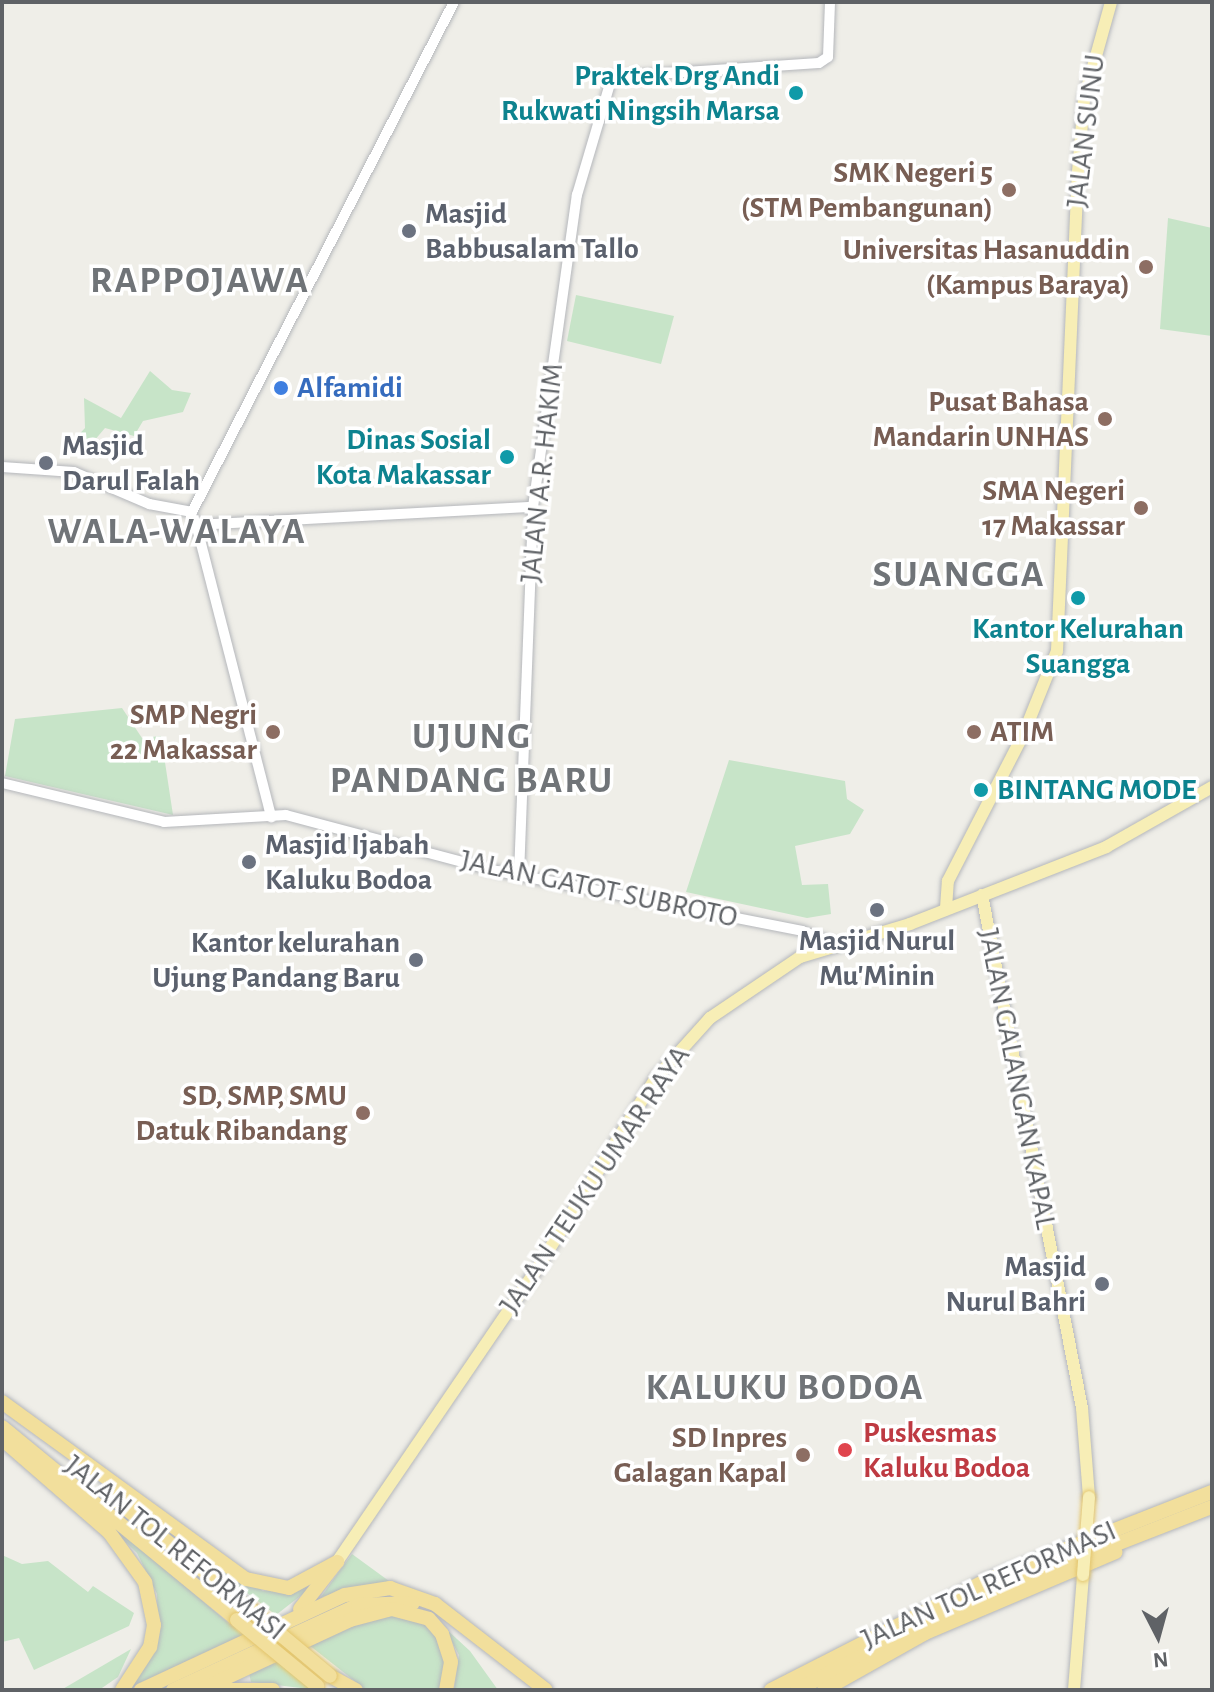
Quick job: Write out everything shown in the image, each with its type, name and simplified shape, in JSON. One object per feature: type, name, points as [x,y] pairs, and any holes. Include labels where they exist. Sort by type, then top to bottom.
[{"type":"highway","points":[[2,1404],[246,1579],[289,1588],[337,1562]]},
{"type":"highway","name":"JALAN TOL REFORMASI","points":[[2,1404],[346,1690]]},
{"type":"highway","name":"JALAN TOL REFORMASI","points":[[2,1427],[320,1688]]},
{"type":"highway","points":[[2,1439],[133,1561],[154,1625],[150,1647],[122,1690]]},
{"type":"highway","name":"JALAN TOL REFORMASI","points":[[771,1690],[987,1580],[1212,1492]]},
{"type":"highway","points":[[798,1690],[822,1684],[1000,1600],[1212,1510]]},
{"type":"highway","name":"JALAN TOL REFORMASI","points":[[822,1684],[1003,1586],[1212,1510]]},
{"type":"highway","points":[[265,1631],[317,1595],[337,1562]]},
{"type":"highway","points":[[141,1690],[265,1631],[365,1589],[401,1590],[435,1604],[546,1690]]},
{"type":"highway","points":[[173,1690],[358,1605],[393,1599],[437,1615],[527,1690]]},
{"type":"highway","points":[[200,1690],[350,1620],[392,1609],[429,1619],[442,1634],[451,1662],[446,1690]]},
{"type":"highway","points":[[762,1690],[804,1671]]},
{"type":"highway","points":[[332,1677],[356,1690]]},
{"type":"highway","points":[[221,1690],[273,1690]]},
{"type":"main road","name":"JALAN SUNU","points":[[950,907],[948,881],[1024,733],[1057,651],[1079,157],[1084,99],[1111,2]]},
{"type":"main road","name":"JALAN TEUKU UMAR RAYA","points":[[337,1562],[673,1057],[736,996],[834,944],[950,907],[1141,832],[1212,787]]},
{"type":"main road","name":"JALAN GALANGAN KAPAL","points":[[976,897],[1082,1408],[1089,1497],[1074,1690]]},
{"type":"street","points":[[271,817],[192,512],[454,2]]},
{"type":"street","name":"JALAN A.R. HAKIM","points":[[519,875],[533,507],[577,195],[612,77],[789,67],[828,57],[830,2]]},
{"type":"street","points":[[2,467],[74,472],[149,504],[192,512]]},
{"type":"street","points":[[196,525],[533,507]]},
{"type":"street","name":"JALAN GATOT SUBROTO","points":[[2,783],[164,822],[286,815],[519,875],[802,931],[834,944]]},
{"type":"green space","points":[[1168,218],[1212,228],[1212,336],[1160,329]]},
{"type":"green space","points":[[576,295],[674,316],[661,364],[567,341]]},
{"type":"green space","points":[[150,371],[172,390],[191,393],[183,412],[143,421],[134,436],[105,428],[88,448],[69,445],[85,428],[84,398],[121,418]]},
{"type":"green space","points":[[122,708],[142,738],[161,736],[173,815],[5,776],[15,719]]},
{"type":"green space","points":[[729,760],[845,781],[847,799],[864,810],[850,834],[795,846],[802,885],[828,884],[831,914],[807,918],[686,892]]},
{"type":"green space","points":[[78,1495],[246,1638],[128,1689],[158,1642],[157,1594],[137,1553]]},
{"type":"green space","points":[[148,1517],[263,1591],[313,1586],[276,1615]]},
{"type":"green space","points":[[352,1554],[389,1581],[321,1597],[338,1573]]},
{"type":"green space","points":[[2,1555],[22,1564],[48,1561],[88,1592],[93,1586],[134,1613],[129,1626],[34,1670],[19,1638],[2,1642]]},
{"type":"green space","points":[[375,1614],[425,1619],[448,1655],[443,1690],[366,1690],[309,1645]]},
{"type":"green space","points":[[444,1627],[470,1651],[498,1690],[454,1690],[459,1655]]},
{"type":"green space","points":[[131,1649],[118,1677],[99,1690],[61,1690]]},
{"type":"green space","points":[[277,1659],[317,1690],[251,1682],[249,1673]]},
{"type":"place","name":"Praktek Drg Andi Rukwati Ningsih Marsa","points":[[796,93]]},
{"type":"place","name":"SMK Negeri 5 (STM Pembangunan)","points":[[1009,190]]},
{"type":"place","name":"Masjid Babbusalam Tallo","points":[[409,231]]},
{"type":"place","name":"Universitas Hasanuddin (Kampus Baraya)","points":[[1146,267]]},
{"type":"place","name":"Alfamidi","points":[[281,388]]},
{"type":"place","name":"Pusat Bahasa Mandarin UNHAS","points":[[1105,419]]},
{"type":"place","name":"Dinas Sosial Kota Makassar","points":[[507,457]]},
{"type":"place","name":"Masjid Darul Falah","points":[[46,463]]},
{"type":"place","name":"SMA Negeri 17 Makassar","points":[[1141,508]]},
{"type":"place","name":"Kantor Kelurahan Suangga","points":[[1078,598]]},
{"type":"place","name":"SMP Negri 22 Makassar","points":[[273,732]]},
{"type":"place","name":"ATIM","points":[[974,732]]},
{"type":"place","name":"BINTANG MODE","points":[[981,790]]},
{"type":"place","name":"Masjid Ijabah Kaluku Bodoa","points":[[249,862]]},
{"type":"place","name":"Masjid Nurul Mu'Minin","points":[[877,910]]},
{"type":"place","name":"Kantor kelurahan Ujung Pandang Baru","points":[[416,960]]},
{"type":"place","name":"SD, SMP, SMU Datuk Ribandang","points":[[363,1113]]},
{"type":"place","name":"Masjid Nurul Bahri","points":[[1102,1284]]},
{"type":"place","name":"Puskesmas Kaluku Bodoa","points":[[845,1450]]},
{"type":"place","name":"SD Inpres Galagan Kapal","points":[[803,1455]]},
{"type":"district","name":"RAPPOJAWA","points":[[200,282]]},
{"type":"district","name":"WALA-WALAYA","points":[[177,533]]},
{"type":"district","name":"SUANGGA","points":[[959,576]]},
{"type":"district","name":"UJUNG PANDANG BARU","points":[[472,760]]},
{"type":"district","name":"KALUKU BODOA","points":[[785,1389]]}]
